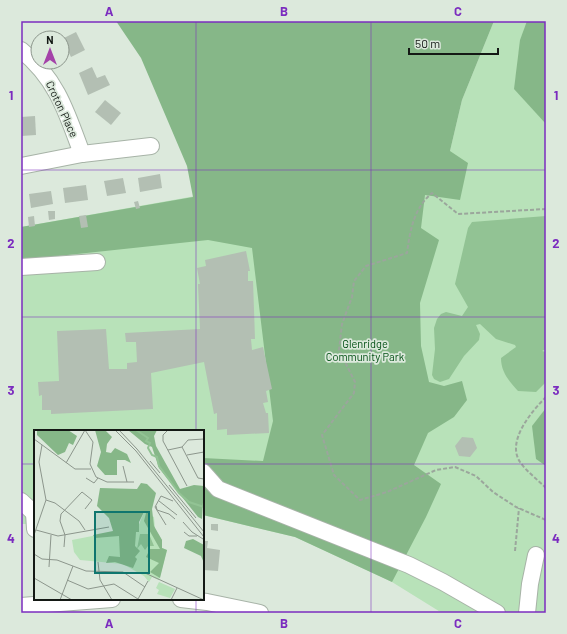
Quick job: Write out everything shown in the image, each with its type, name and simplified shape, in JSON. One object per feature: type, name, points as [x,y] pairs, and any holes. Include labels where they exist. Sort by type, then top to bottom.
[{"type":"street","name":"Croton Place","points":[[21,50],[40,66],[51,81],[62,103],[82,154]]},
{"type":"street","points":[[21,166],[82,154],[151,146]]},
{"type":"street","points":[[21,267],[97,262]]},
{"type":"street","points":[[204,473],[218,489],[409,565],[443,582],[497,613]]},
{"type":"street","points":[[204,494],[218,489]]},
{"type":"street","points":[[21,501],[34,513]]},
{"type":"street","points":[[527,613],[530,584],[536,555]]},
{"type":"street","points":[[21,606],[100,600]]},
{"type":"street","points":[[190,600],[260,613]]},
{"type":"path","points":[[546,209],[458,214],[432,193],[424,200],[412,223],[407,253],[366,266],[354,281],[352,297],[342,324],[339,350],[355,382],[354,393],[322,435],[334,475],[360,500],[387,492],[436,470],[454,467],[476,476],[493,492],[519,508],[546,520]]},
{"type":"path","points":[[546,397],[529,414],[515,451],[520,462],[546,488]]},
{"type":"path","points":[[515,550],[519,508]]},
{"type":"green space","points":[[116,21],[494,21],[462,100],[450,151],[468,163],[460,200],[425,195],[421,228],[439,240],[420,303],[421,346],[429,382],[444,386],[462,381],[467,400],[454,417],[428,433],[414,465],[441,484],[426,517],[392,582],[295,537],[204,515],[204,458],[263,461],[273,421],[252,248],[208,240],[21,260],[21,227],[193,197],[187,166],[141,58]]},
{"type":"green space","name":"Glenridge Community Park","points":[[494,21],[546,21],[546,613],[442,613],[392,582],[295,537],[204,515],[204,430],[34,430],[34,524],[21,524],[21,227],[450,151],[462,100]]},
{"type":"green space","points":[[527,21],[546,21],[546,124],[514,89],[520,40]]},
{"type":"green space","points":[[546,408],[546,466],[536,459],[532,426]]},
{"type":"shaded area","points":[[546,216],[546,349],[542,351],[546,352],[546,382],[536,392],[518,391],[504,372],[501,363],[501,358],[516,347],[515,345],[496,339],[480,324],[476,325],[480,334],[479,340],[464,356],[449,379],[440,382],[434,379],[432,375],[435,349],[434,328],[437,319],[441,314],[446,312],[462,316],[468,307],[455,284],[468,228],[472,222]]},
{"type":"building","points":[[76,32],[85,50],[71,57],[70,55],[70,35]]},
{"type":"building","points":[[92,67],[97,78],[105,75],[110,85],[88,95],[79,73]]},
{"type":"building","points":[[105,100],[121,113],[111,125],[95,112]]},
{"type":"building","points":[[35,116],[36,135],[21,136],[21,117]]},
{"type":"building","points":[[160,174],[162,188],[140,192],[138,178]]},
{"type":"building","points":[[123,178],[126,193],[107,196],[104,181]]},
{"type":"building","points":[[86,185],[88,200],[65,203],[63,188]]},
{"type":"building","points":[[51,191],[53,204],[31,208],[29,194]]},
{"type":"building","points":[[138,201],[140,208],[136,209],[134,202]]},
{"type":"building","points":[[48,211],[55,211],[55,219],[49,220]]},
{"type":"building","points":[[86,215],[88,227],[81,228],[79,216]]},
{"type":"building","points":[[34,216],[35,226],[29,227],[28,217]]},
{"type":"building","points":[[246,251],[250,271],[248,271],[248,281],[253,281],[255,339],[251,339],[252,350],[263,347],[272,389],[266,391],[268,402],[263,403],[266,413],[268,413],[269,433],[227,435],[227,429],[217,430],[217,413],[214,414],[204,362],[151,373],[153,409],[51,414],[51,410],[42,410],[42,395],[39,396],[38,382],[59,381],[57,331],[106,329],[109,369],[127,369],[127,363],[137,362],[136,342],[126,342],[125,333],[200,329],[198,284],[200,284],[197,268],[206,266],[205,260]]},
{"type":"building","points":[[462,437],[473,438],[477,448],[470,457],[459,456],[455,446]]},
{"type":"building","points":[[211,524],[218,524],[218,531],[211,530]]},
{"type":"building","points":[[204,541],[208,541],[207,548],[220,550],[218,571],[204,570]]}]
